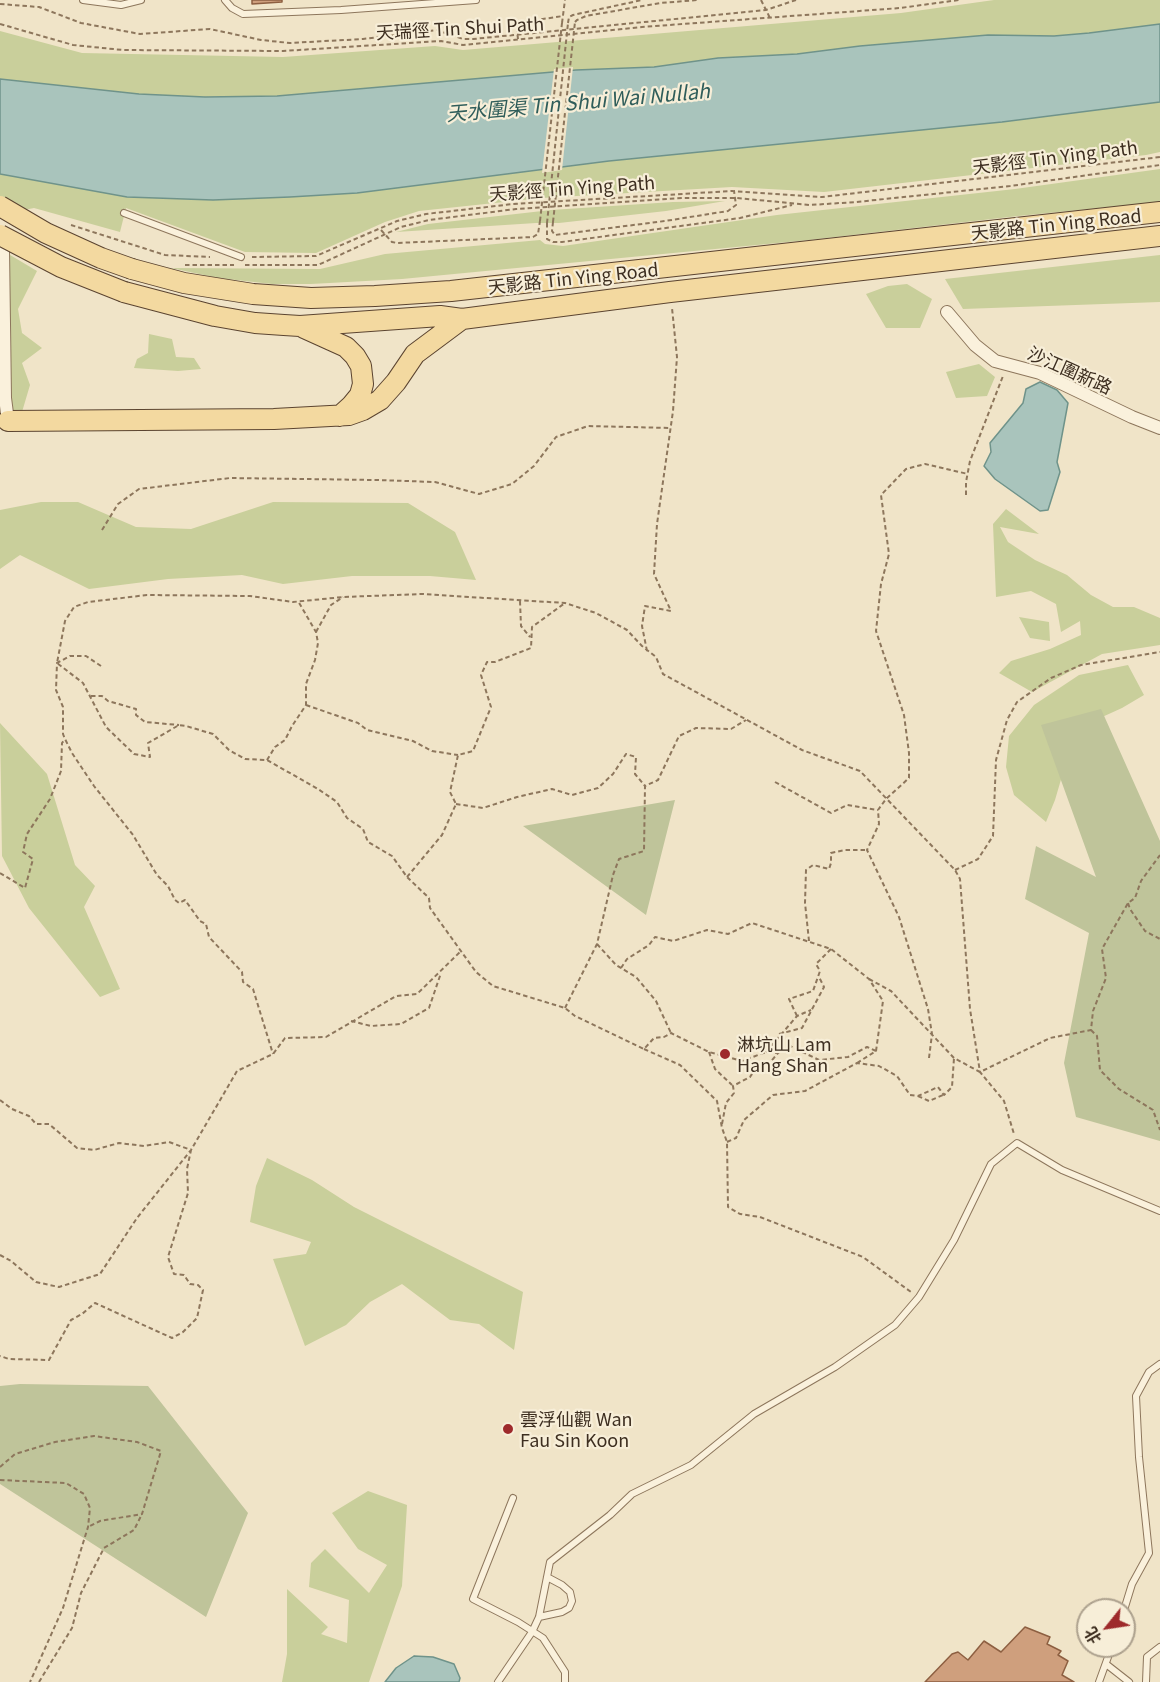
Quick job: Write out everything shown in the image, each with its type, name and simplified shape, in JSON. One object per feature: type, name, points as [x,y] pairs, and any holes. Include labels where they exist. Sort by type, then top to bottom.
[{"type":"main road","name":"天影路 Tin Ying Road","points":[[0,206],[56,237],[132,269],[184,283],[253,294],[311,298],[444,292],[1160,212]]},
{"type":"main road","name":"天影路 Tin Ying Road","points":[[0,237],[61,267],[124,292],[215,316],[255,323],[300,326],[440,316],[462,319],[670,292],[1160,236]]},
{"type":"main road","points":[[4,422],[274,419],[356,414],[380,400],[416,354],[462,319]]},
{"type":"main road","points":[[300,326],[346,347],[358,360],[362,372],[362,389],[356,401],[340,416]]},
{"type":"street","points":[[0,237],[3,249],[4,422]]},
{"type":"street","name":"沙江圍新路","points":[[947,312],[984,354],[995,361],[1040,373],[1160,428]]},
{"type":"lane","points":[[83,0],[121,5],[141,0]]},
{"type":"lane","points":[[225,0],[232,8],[243,14],[341,10],[476,0]]},
{"type":"lane","points":[[124,213],[241,257]]},
{"type":"lane","points":[[498,1682],[532,1632],[539,1617],[550,1562],[610,1515],[632,1494],[691,1465],[754,1414],[835,1367],[895,1325],[919,1297],[954,1240],[990,1164],[1017,1143],[1062,1170],[1160,1211]]},
{"type":"lane","points":[[1128,1598],[1132,1584],[1149,1553],[1139,1457],[1136,1396],[1149,1372],[1160,1364]]},
{"type":"lane","points":[[513,1498],[473,1599],[518,1622],[543,1638],[565,1672],[565,1682]]},
{"type":"lane","points":[[539,1617],[562,1612],[569,1608],[572,1601],[570,1592],[547,1577]]},
{"type":"lane","points":[[1146,1682],[1147,1657],[1160,1647]]},
{"type":"lane","points":[[1099,1682],[1108,1658]]},
{"type":"lane","points":[[1106,1664],[1129,1682]]},
{"type":"path","points":[[381,229],[392,242],[397,243],[537,237],[540,231],[565,0]]},
{"type":"path","points":[[642,0],[569,17],[547,239],[562,242],[741,218],[795,204]]},
{"type":"path","points":[[552,231],[575,22],[586,16],[660,3],[698,0]]},
{"type":"path","points":[[761,0],[770,18]]},
{"type":"path","points":[[0,4],[39,7],[81,23],[140,34],[210,29],[261,40],[290,43],[363,39],[437,30],[463,39],[766,10],[796,0]]},
{"type":"path","name":"天瑞徑 Tin Shui Path","points":[[0,24],[73,45],[123,50],[283,51],[441,41],[464,45],[642,27],[900,8],[958,0]]},
{"type":"path","points":[[518,40],[517,30],[523,22],[563,16]]},
{"type":"path","name":"天影徑 Tin Ying Path","points":[[66,224],[165,255],[186,257],[316,256],[397,221],[426,214],[513,204],[734,191],[822,197],[1160,157]]},
{"type":"path","points":[[184,265],[318,265],[401,227],[429,220],[516,209],[681,198],[735,198],[795,204],[856,202],[1010,186],[1160,165]]},
{"type":"path","points":[[540,231],[552,231],[555,235],[728,211],[736,205],[734,191]]},
{"type":"path","points":[[647,651],[642,626],[645,606],[671,611],[654,574],[657,524],[677,357],[672,304]]},
{"type":"path","points":[[966,495],[970,461],[1008,364]]},
{"type":"path","points":[[102,530],[118,504],[139,489],[230,478],[376,480],[435,482],[479,494],[512,484],[534,466],[556,437],[588,426],[670,428]]},
{"type":"path","points":[[867,850],[879,824],[878,810],[886,799],[909,778],[904,716],[876,631],[880,584],[889,554],[881,495],[906,469],[926,464],[968,474]]},
{"type":"path","points":[[273,1054],[253,989],[243,982],[243,972],[209,938],[206,924],[200,921],[185,900],[179,903],[175,900],[133,835],[94,786],[65,739],[63,707],[56,690],[57,663],[65,621],[74,607],[88,602],[147,596],[250,596],[298,601],[422,594],[565,603],[596,613],[627,630],[656,657],[663,674],[801,750],[860,771],[955,870],[960,879],[970,1009],[980,1072]]},
{"type":"path","points":[[316,632],[331,605],[343,597]]},
{"type":"path","points":[[520,600],[521,626],[530,637]]},
{"type":"path","points":[[267,760],[275,747],[285,740],[306,705],[306,684],[315,660],[318,643],[316,632],[298,601]]},
{"type":"path","points":[[306,705],[358,723],[367,730],[412,741],[432,751],[458,755],[473,751],[491,707],[481,675],[487,662],[495,662],[531,648],[532,627],[565,603]]},
{"type":"path","points":[[955,870],[978,859],[993,836],[996,760],[1008,720],[1017,702],[1051,678],[1081,665],[1160,652]]},
{"type":"path","points":[[57,663],[70,656],[86,656],[101,666]]},
{"type":"path","points":[[57,663],[83,683],[106,727],[134,754],[150,757],[148,743],[179,725]]},
{"type":"path","points":[[90,697],[102,696],[108,701],[136,709],[136,715],[145,722],[179,725],[213,734],[229,750],[245,759],[267,760],[337,802],[347,818],[363,829],[368,842],[392,856],[407,877],[429,898],[430,908],[476,972],[493,986],[565,1008],[575,1017],[680,1065],[717,1101],[727,1142],[728,1207],[740,1214],[760,1217],[863,1257],[919,1297]]},
{"type":"path","points":[[645,786],[658,780],[679,736],[696,728],[731,729],[746,720]]},
{"type":"path","points":[[0,873],[25,888],[33,859],[23,852],[27,834],[50,799],[61,771],[62,743],[65,739]]},
{"type":"path","points":[[456,804],[483,808],[552,789],[572,795],[598,788],[613,774],[626,754],[636,757],[635,774],[645,786],[644,851],[619,859],[597,944],[565,1008]]},
{"type":"path","points":[[456,804],[450,792],[458,755]]},
{"type":"path","points":[[775,782],[831,813],[847,806],[878,810]]},
{"type":"path","points":[[407,877],[442,835],[456,804]]},
{"type":"path","points":[[809,941],[805,903],[806,870],[813,865],[829,869],[831,853],[845,850],[867,850]]},
{"type":"path","points":[[867,850],[899,917],[928,1009],[932,1034],[929,1058]]},
{"type":"path","points":[[1160,855],[1141,881],[1135,898],[1128,903],[1102,949],[1106,978],[1092,1011],[1091,1030],[1097,1036],[1100,1070],[1119,1089],[1153,1110],[1160,1130]]},
{"type":"path","points":[[1128,903],[1145,932],[1160,939]]},
{"type":"path","points":[[621,968],[627,959],[649,945],[655,938],[673,941],[707,930],[728,934],[752,923],[831,949],[869,979],[891,991],[954,1058],[980,1072],[1004,1101],[1017,1143]]},
{"type":"path","points":[[597,944],[621,968],[636,977],[656,1001],[671,1033],[709,1052],[742,1061],[766,1052],[778,1053]]},
{"type":"path","points":[[797,1016],[789,999],[813,991],[820,971],[816,964],[831,949]]},
{"type":"path","points":[[0,1255],[11,1261],[36,1282],[59,1287],[100,1274],[137,1218],[192,1150],[237,1071],[273,1054],[285,1038],[326,1037],[396,996],[417,994],[461,951]]},
{"type":"path","points":[[351,1021],[371,1026],[401,1024],[420,1014],[429,1008],[442,970]]},
{"type":"path","points":[[779,1034],[802,1028],[824,987],[819,977]]},
{"type":"path","points":[[727,1142],[736,1138],[744,1120],[773,1095],[805,1091],[857,1064],[876,1051],[883,1001],[869,979]]},
{"type":"path","points":[[766,1052],[779,1034],[797,1016],[811,1010]]},
{"type":"path","points":[[980,1072],[1050,1038],[1091,1030]]},
{"type":"path","points":[[644,1049],[654,1038],[664,1037],[671,1033]]},
{"type":"path","points":[[733,1086],[750,1077],[756,1068],[768,1065],[778,1053],[790,1046],[819,1060],[848,1057],[867,1047],[876,1051]]},
{"type":"path","points":[[709,1052],[715,1069],[733,1086],[734,1093],[726,1103],[722,1128]]},
{"type":"path","points":[[857,1064],[879,1066],[897,1076],[910,1095],[929,1101],[944,1095],[952,1088],[954,1058]]},
{"type":"path","points":[[918,1096],[938,1087],[944,1095]]},
{"type":"path","points":[[0,1100],[12,1109],[29,1116],[36,1124],[49,1124],[77,1148],[94,1150],[119,1143],[144,1146],[169,1142],[192,1150]]},
{"type":"path","points":[[0,1356],[9,1359],[49,1359],[71,1320],[95,1303],[172,1338],[183,1332],[196,1318],[203,1290],[198,1284],[190,1284],[184,1275],[174,1274],[168,1257],[188,1193],[187,1169],[192,1150]]},
{"type":"path","points":[[0,1467],[15,1454],[55,1442],[94,1436],[136,1442],[161,1451],[142,1514],[134,1530],[104,1548],[81,1593],[72,1628],[39,1682]]},
{"type":"path","points":[[0,1480],[66,1483],[84,1494],[90,1508],[88,1527],[63,1608],[30,1682]]},
{"type":"path","points":[[88,1527],[100,1521],[142,1514]]},
{"type":"green space","points":[[994,0],[1160,0],[1160,24],[1054,36],[988,35],[797,54],[718,58],[654,67],[576,70],[277,96],[205,97],[139,94],[0,79],[0,31],[82,53],[283,57],[435,46],[463,50],[901,13]]},
{"type":"green space","points":[[1160,102],[1160,152],[1146,155],[824,192],[732,187],[542,198],[419,211],[385,222],[316,253],[245,252],[126,208],[120,232],[34,208],[0,215],[0,174],[127,197],[213,200],[357,193],[609,161],[1002,122]]},
{"type":"green space","points":[[1160,169],[1160,202],[809,240],[402,279],[311,284],[272,284],[218,278],[171,268],[320,269],[385,254],[540,240],[545,244],[563,246],[777,215],[1015,189]]},
{"type":"green space","points":[[725,201],[666,211],[559,223],[396,232],[428,224],[551,210]]},
{"type":"green space","points":[[0,249],[37,271],[18,309],[22,333],[42,348],[22,363],[30,385],[22,412],[0,417]]},
{"type":"green space","points":[[1160,255],[1160,302],[963,309],[945,279]]},
{"type":"green space","points":[[907,284],[932,299],[920,328],[886,328],[866,294],[888,286]]},
{"type":"green space","points":[[149,334],[172,339],[176,357],[194,358],[201,369],[178,371],[134,368],[137,359],[148,353]]},
{"type":"green space","points":[[979,364],[995,377],[987,396],[956,398],[946,372]]},
{"type":"green space","points":[[41,502],[78,502],[136,527],[191,529],[273,502],[408,503],[455,532],[476,580],[430,576],[352,576],[283,584],[242,575],[168,579],[89,589],[20,555],[0,569],[0,510]]},
{"type":"green space","points":[[1006,509],[1039,534],[1000,527],[1008,542],[1035,560],[1067,575],[1091,595],[1113,607],[1134,607],[1160,618],[1160,645],[1102,654],[1032,692],[999,673],[1011,661],[1050,649],[1081,635],[1080,621],[1061,632],[1056,604],[1031,591],[996,597],[993,524]]},
{"type":"green space","points":[[1019,617],[1049,622],[1050,641],[1030,638]]},
{"type":"green space","points":[[1128,665],[1144,695],[1089,723],[1067,759],[1046,822],[1014,795],[1006,767],[1009,736],[1034,705],[1079,675]]},
{"type":"green space","points":[[1101,709],[1160,841],[1160,1141],[1076,1117],[1064,1063],[1089,933],[1025,899],[1036,846],[1096,877],[1041,725]]},
{"type":"green space","points":[[0,723],[47,774],[75,865],[95,886],[84,907],[120,989],[100,997],[29,908],[2,856]]},
{"type":"green space","points":[[675,800],[646,915],[523,826]]},
{"type":"green space","points":[[267,1158],[312,1180],[354,1207],[523,1292],[514,1350],[479,1324],[450,1320],[402,1284],[370,1302],[346,1325],[305,1346],[273,1259],[306,1254],[311,1242],[250,1222],[256,1186]]},
{"type":"green space","points":[[20,1384],[148,1386],[248,1513],[206,1617],[0,1484],[0,1386]]},
{"type":"green space","points":[[368,1491],[407,1505],[402,1586],[369,1682],[282,1682],[287,1654],[287,1589],[328,1627],[321,1634],[347,1643],[349,1600],[309,1587],[311,1563],[325,1549],[369,1593],[387,1565],[358,1549],[332,1513]]},
{"type":"water","name":"天水圍渠 Tin Shui Wai Nullah","points":[[1160,24],[1160,102],[1002,122],[609,161],[357,193],[213,200],[127,197],[0,174],[0,79],[139,94],[205,97],[277,96],[576,70],[654,67],[718,58],[797,54],[988,35],[1054,36]]},
{"type":"water","points":[[1040,382],[1057,390],[1068,403],[1057,462],[1060,472],[1048,510],[1040,511],[995,479],[984,466],[991,452],[990,443],[1023,403],[1026,389]]},
{"type":"water","points":[[414,1656],[433,1657],[454,1664],[460,1678],[459,1682],[385,1682],[396,1668]]},
{"type":"pier","points":[[573,67],[562,170],[542,173],[554,69]]},
{"type":"building","points":[[252,0],[282,0],[282,2],[252,4]]},
{"type":"building","points":[[1025,1627],[1050,1637],[1047,1644],[1061,1651],[1058,1655],[1068,1661],[1062,1675],[1074,1682],[925,1682],[952,1654],[958,1652],[968,1660],[984,1641],[1001,1652]]},
{"type":"place","name":"淋坑山 Lam Hang Shan","points":[[725,1054]]},
{"type":"place","name":"雲浮仙觀 Wan Fau Sin Koon","points":[[508,1429]]}]
